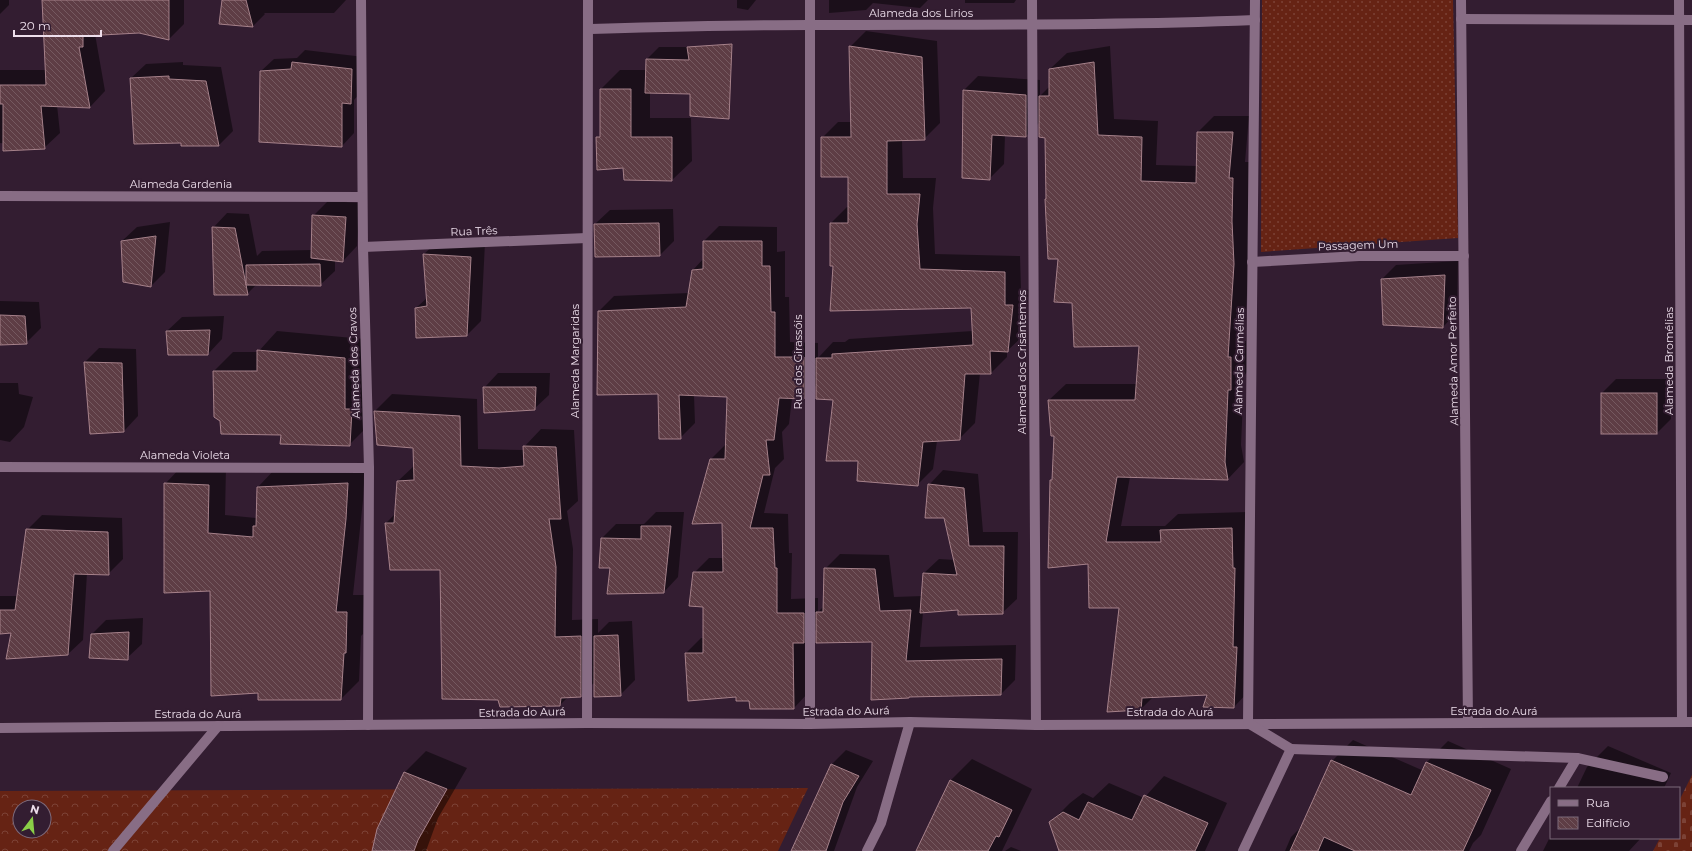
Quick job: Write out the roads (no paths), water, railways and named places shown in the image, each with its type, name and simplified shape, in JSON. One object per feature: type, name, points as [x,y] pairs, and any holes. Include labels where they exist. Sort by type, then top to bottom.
[{"type":"street","name":"Alameda dos Cravos","points":[[361,0],[362,247],[369,468],[368,725]]},
{"type":"street","name":"Alameda Margaridas","points":[[587,723],[588,0]]},
{"type":"street","name":"Rua dos Girassóis","points":[[810,0],[810,724]]},
{"type":"street","name":"Alameda dos Crisântemos","points":[[1032,0],[1036,725]]},
{"type":"street","name":"Alameda Carmélias","points":[[1248,723],[1255,0]]},
{"type":"street","name":"Alameda Amor Perfeito","points":[[1461,0],[1468,723]]},
{"type":"street","name":"Alameda Bromélias","points":[[1679,0],[1687,722]]},
{"type":"street","points":[[1461,19],[1692,20]]},
{"type":"street","name":"Alameda dos Lirios","points":[[588,29],[810,25],[1032,26],[1156,24],[1255,20]]},
{"type":"street","name":"Alameda Gardenia","points":[[0,196],[362,197]]},
{"type":"street","name":"Rua Três","points":[[362,247],[587,238]]},
{"type":"street","name":"Passagem Um","points":[[1252,262],[1359,256],[1464,256]]},
{"type":"street","name":"Alameda Violeta","points":[[0,467],[369,468]]},
{"type":"street","points":[[868,851],[881,824],[910,722]]},
{"type":"street","name":"Estrada do Aurá","points":[[0,728],[587,723],[810,724],[910,722],[1036,725],[1687,722]]},
{"type":"street","points":[[1248,723],[1291,749],[1577,758],[1663,777]]},
{"type":"street","points":[[113,851],[218,726]]},
{"type":"street","points":[[1243,851],[1291,749]]},
{"type":"street","points":[[1560,787],[1577,758]]},
{"type":"street","points":[[1521,851],[1550,803]]}]
